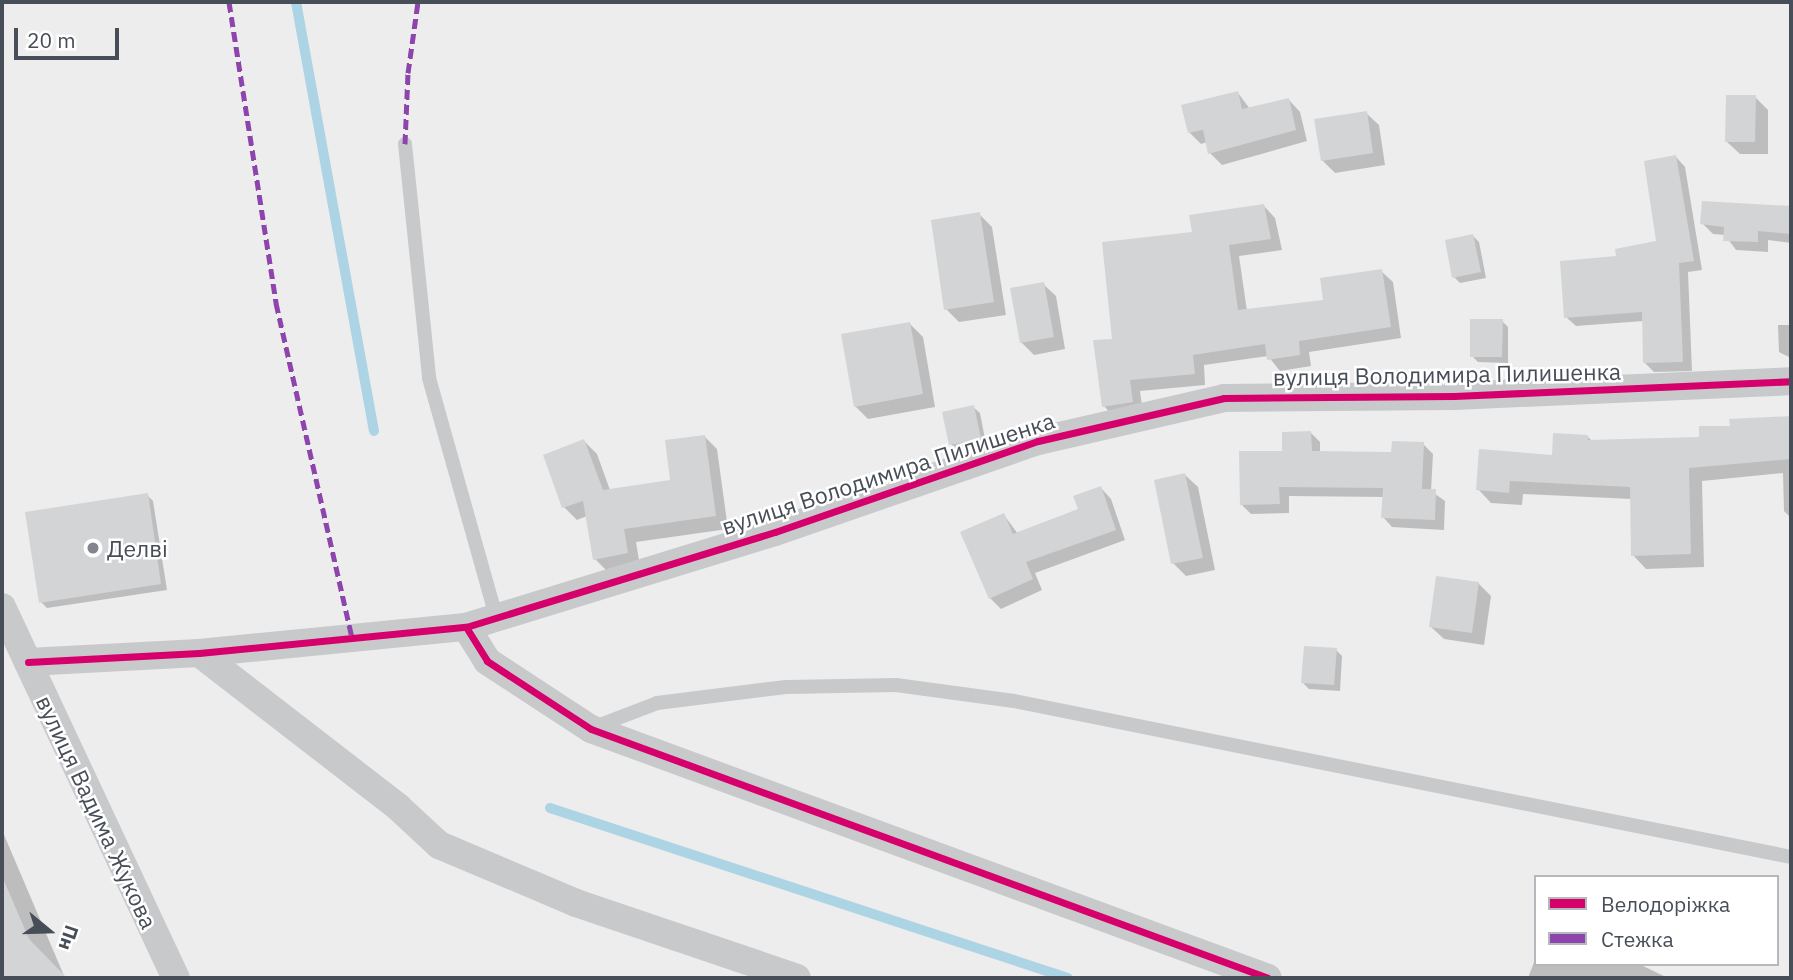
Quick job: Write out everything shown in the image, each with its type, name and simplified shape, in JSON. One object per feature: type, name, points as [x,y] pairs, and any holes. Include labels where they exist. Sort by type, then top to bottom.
[{"type":"street","name":"вулиця Володимира Пилишенка","points":[[28,662],[199,653],[466,627],[775,532],[1038,441],[1224,398],[1454,396],[1791,381]]},
{"type":"street","name":"вулиця Вадима Жукова","points":[[2,607],[118,863],[176,978]]},
{"type":"street","points":[[466,627],[487,661],[591,729],[1268,978]]},
{"type":"street","points":[[199,653],[398,807],[439,845],[576,903],[797,978]]},
{"type":"lane","points":[[405,144],[429,378],[496,617]]},
{"type":"lane","points":[[591,729],[657,703],[786,687],[896,685],[1014,701],[1791,858]]},
{"type":"building","points":[[1238,91],[1242,109],[1289,98],[1296,130],[1208,154],[1203,130],[1188,133],[1181,105]]},
{"type":"building","points":[[1726,95],[1756,95],[1755,142],[1725,142]]},
{"type":"building","points":[[1367,111],[1373,153],[1321,161],[1314,119]]},
{"type":"building","points":[[1676,155],[1694,261],[1679,263],[1683,362],[1643,363],[1642,312],[1564,318],[1560,261],[1616,256],[1615,249],[1656,241],[1644,161]]},
{"type":"building","points":[[1702,201],[1791,206],[1791,234],[1758,231],[1758,242],[1723,241],[1724,227],[1700,224]]},
{"type":"building","points":[[1264,204],[1271,239],[1229,245],[1238,310],[1323,300],[1320,278],[1382,269],[1391,327],[1299,341],[1300,355],[1267,360],[1265,344],[1193,355],[1195,374],[1130,380],[1133,402],[1102,407],[1093,340],[1112,339],[1102,242],[1192,232],[1189,215]]},
{"type":"building","points":[[980,212],[994,302],[944,310],[931,220]]},
{"type":"building","points":[[1473,234],[1481,272],[1452,278],[1445,240]]},
{"type":"building","points":[[1044,282],[1054,337],[1020,343],[1010,288]]},
{"type":"building","points":[[1470,319],[1503,319],[1502,357],[1470,357]]},
{"type":"building","points":[[910,322],[923,394],[854,407],[841,334]]},
{"type":"building","points":[[974,405],[981,439],[949,445],[942,412]]},
{"type":"building","points":[[1791,416],[1791,459],[1689,468],[1691,554],[1631,556],[1630,487],[1510,481],[1509,493],[1476,490],[1479,449],[1552,455],[1553,433],[1588,435],[1588,440],[1699,437],[1699,426],[1730,426],[1729,419]]},
{"type":"building","points":[[1311,431],[1312,451],[1391,452],[1392,441],[1424,442],[1422,489],[1436,489],[1435,520],[1381,518],[1383,488],[1279,487],[1280,504],[1240,505],[1239,451],[1282,451],[1282,432]]},
{"type":"building","points":[[705,435],[716,516],[624,529],[628,553],[593,560],[583,501],[562,508],[543,455],[584,439],[603,490],[670,480],[665,440]]},
{"type":"building","points":[[1185,473],[1203,558],[1171,564],[1154,480]]},
{"type":"building","points":[[1101,486],[1116,530],[1026,562],[1033,579],[989,599],[960,532],[1004,513],[1013,534],[1078,509],[1073,496]]},
{"type":"building","name":"Делві","points":[[148,493],[161,584],[39,603],[25,512]]},
{"type":"building","points":[[1436,576],[1479,582],[1472,633],[1429,627]]},
{"type":"building","points":[[1304,646],[1337,648],[1334,685],[1301,683]]},
{"type":"building","points":[[2,876],[29,939],[67,978],[2,978]]},
{"type":"waterway","points":[[296,2],[374,431]]},
{"type":"waterway","points":[[550,808],[1068,978]]},
{"type":"marked path","points":[[229,2],[276,303],[352,638]]},
{"type":"marked path","points":[[405,144],[408,73],[418,2]]},
{"type":"cycle path","points":[[28,662],[199,653],[466,627],[775,532],[1038,441],[1224,398],[1454,396],[1791,381]]},
{"type":"cycle path","points":[[466,627],[487,661],[591,729],[1268,978]]},
{"type":"place","name":"Делві","points":[[93,548]]}]
